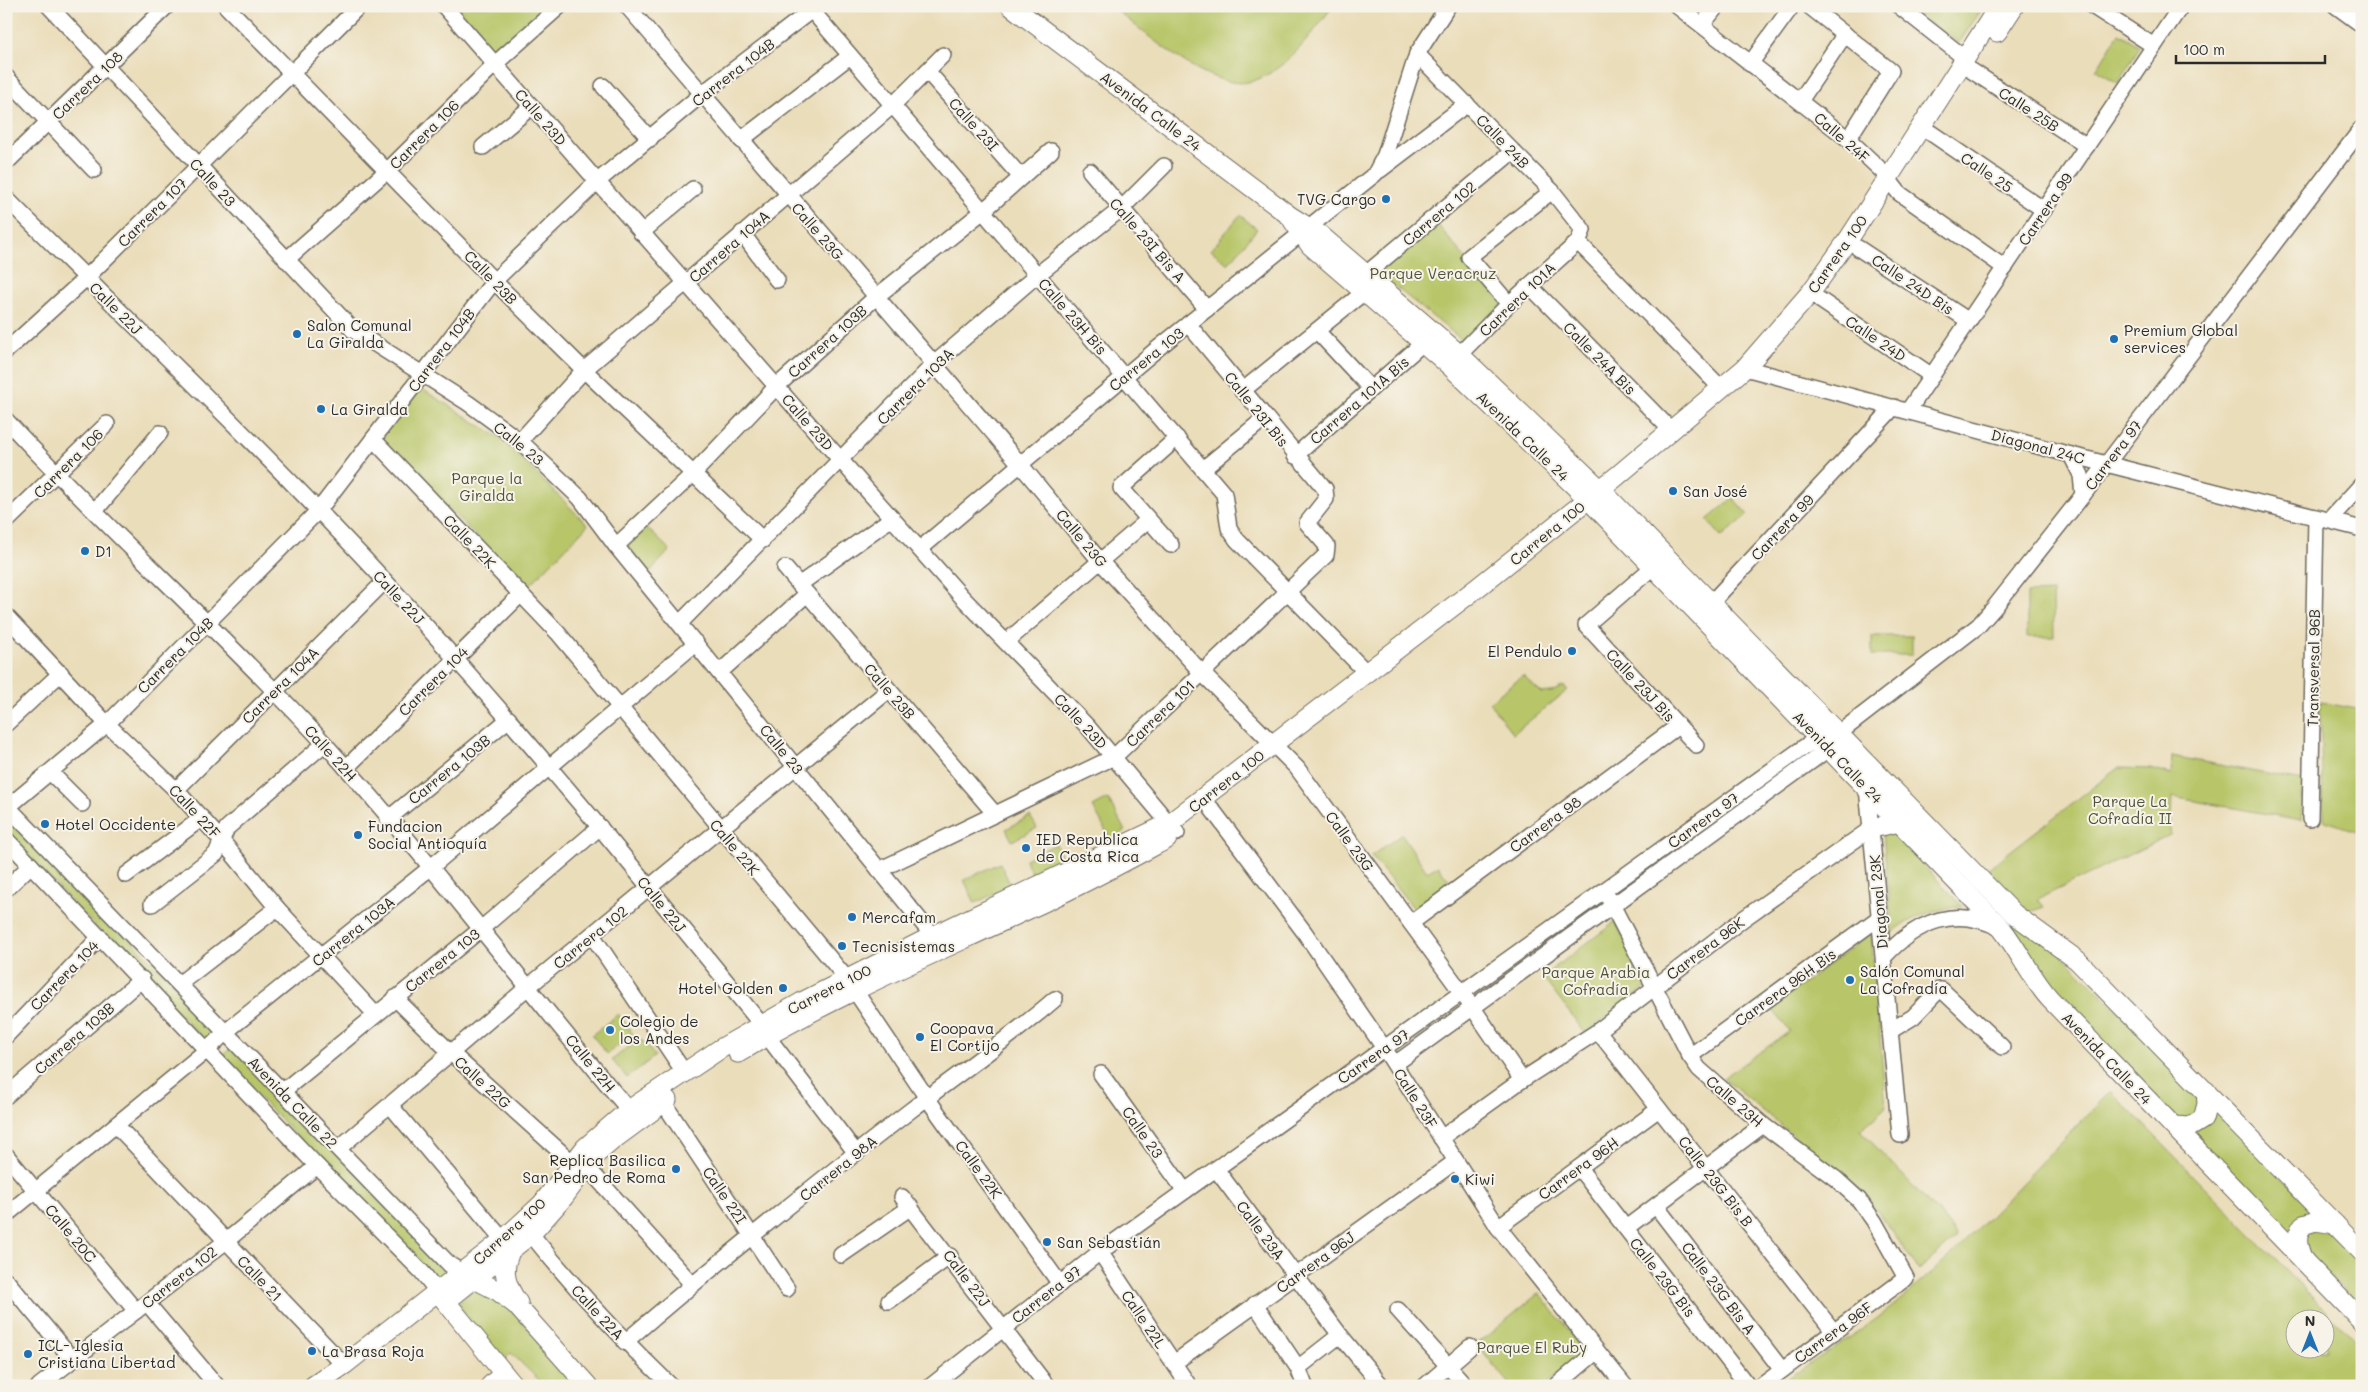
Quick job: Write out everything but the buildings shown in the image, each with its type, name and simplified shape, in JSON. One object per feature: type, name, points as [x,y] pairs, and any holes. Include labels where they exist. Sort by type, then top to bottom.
[{"type":"main road","name":"Avenida Calle 24","points":[[1011,6],[1290,216],[1305,231],[1319,234],[1423,343],[1455,360]]},
{"type":"main road","name":"Carrera 100","points":[[851,985],[922,958],[1031,908],[1211,808],[1367,673],[1598,498],[1671,430],[1721,388],[1752,369],[1931,133],[1999,6]]},
{"type":"main road","name":"Carrera 100","points":[[313,1386],[442,1296],[506,1247],[530,1234],[563,1198],[580,1165],[585,1148],[629,1110],[684,1072],[851,985],[933,936],[1174,828],[1598,498],[1752,369],[1820,300],[1858,248],[1892,183],[1969,65],[2014,6]]},
{"type":"main road","name":"Avenida Calle 24","points":[[1364,283],[1455,360],[1598,498],[1711,603],[1832,739],[1867,788],[2002,929],[2034,980],[2050,999],[2362,1321]]},
{"type":"main road","name":"Avenida Calle 24","points":[[1598,498],[1654,567],[2014,914],[2077,960],[2362,1252]]},
{"type":"main road","points":[[1872,828],[1900,822]]},
{"type":"main road","name":"Carrera 100","points":[[506,1247],[542,1204],[580,1165],[663,1102],[764,1030]]},
{"type":"main road","points":[[2173,1126],[2190,1127],[2203,1119],[2207,1104],[2206,1091]]},
{"type":"main road","points":[[2303,1261],[2298,1249],[2297,1236],[2303,1225],[2316,1220],[2335,1224]]},
{"type":"main road","points":[[506,1247],[505,1270],[507,1286],[527,1317]]},
{"type":"main road","name":"Avenida Calle 22","points":[[469,1275],[503,1294],[527,1317],[588,1386]]},
{"type":"main road","name":"Avenida Calle 22","points":[[442,1296],[502,1382]]},
{"type":"street","name":"Calle 23","points":[[49,6],[353,330],[468,403],[520,441],[580,498],[616,546],[797,766],[933,936]]},
{"type":"street","name":"Carrera 108","points":[[6,163],[167,6]]},
{"type":"street","name":"Calle 23B","points":[[226,6],[291,74],[388,170],[494,281],[584,370],[763,540]]},
{"type":"street","name":"Carrera 107","points":[[6,351],[86,278],[359,6]]},
{"type":"street","name":"Calle 23D","points":[[444,6],[892,518],[1114,757],[1174,828]]},
{"type":"street","name":"Carrera 106","points":[[286,260],[388,170],[495,64],[560,6]]},
{"type":"street","name":"Calle 23G","points":[[627,6],[787,195],[1020,464],[1100,561],[1201,672],[1305,778],[1473,1008],[1522,1080]]},
{"type":"street","name":"Carrera 103","points":[[1375,174],[1385,155],[1417,54],[1448,6]]},
{"type":"street","name":"Calle 24F","points":[[1677,6],[1848,140],[1892,183],[1898,193],[2005,268]]},
{"type":"street","points":[[1702,25],[1717,6]]},
{"type":"street","points":[[1750,64],[1792,6]]},
{"type":"street","points":[[1809,6],[1891,71],[1848,140]]},
{"type":"street","name":"Calle 25B","points":[[1900,6],[1969,65],[2087,146]]},
{"type":"street","points":[[2092,6],[2154,46]]},
{"type":"street","name":"Carrera 99","points":[[1711,603],[1932,376],[2181,6]]},
{"type":"street","points":[[2336,6],[2362,26]]},
{"type":"street","name":"Carrera 104B","points":[[7,806],[107,724],[318,510],[494,281],[598,181],[702,94],[812,8]]},
{"type":"street","name":"Calle 23H Bis","points":[[812,8],[892,106],[1224,494],[1229,528],[1237,540],[1289,590],[1367,673]]},
{"type":"street","points":[[1800,101],[1845,34]]},
{"type":"street","name":"Calle 24B","points":[[1417,54],[1552,191],[1582,227],[1580,237],[1721,388]]},
{"type":"street","name":"Carrera 104A","points":[[520,441],[584,370],[686,284],[742,232],[892,106],[942,55]]},
{"type":"street","points":[[741,140],[850,56]]},
{"type":"street","name":"Calle 23I","points":[[927,71],[1021,177]]},
{"type":"street","points":[[6,77],[94,170]]},
{"type":"street","points":[[603,86],[650,138]]},
{"type":"street","name":"Carrera 103","points":[[920,549],[1188,324],[1375,174],[1467,104]]},
{"type":"street","points":[[483,147],[532,107]]},
{"type":"street","name":"Carrera 97","points":[[1395,1064],[1818,757],[1832,739],[1978,626],[2107,464],[2362,128]]},
{"type":"street","name":"Calle 25","points":[[1931,133],[2044,210]]},
{"type":"street","name":"Carrera 103B","points":[[616,546],[693,474],[777,386],[876,298],[982,212],[1051,150]]},
{"type":"street","name":"Carrera 102","points":[[1242,391],[1317,330],[1364,283],[1512,152]]},
{"type":"street","name":"Carrera 103A","points":[[680,623],[934,364],[1037,275],[1121,208],[1164,166]]},
{"type":"street","name":"Calle 23I Bis A","points":[[1090,171],[1207,309]]},
{"type":"street","points":[[641,233],[693,189]]},
{"type":"street","points":[[1510,304],[1469,257],[1552,191]]},
{"type":"street","name":"Calle 22J","points":[[6,198],[318,510],[456,659],[600,826],[764,1030],[856,1153]]},
{"type":"street","points":[[742,232],[777,280]]},
{"type":"street","name":"Carrera 101A","points":[[1455,360],[1580,237]]},
{"type":"street","name":"Calle 24D Bis","points":[[1858,248],[1969,321]]},
{"type":"street","name":"Calle 24A Bis","points":[[1530,286],[1671,430]]},
{"type":"street","name":"Calle 24D","points":[[1820,300],[1932,376]]},
{"type":"street","name":"Calle 23I Bis","points":[[1188,324],[1326,493],[1326,499],[1307,523],[1327,546],[1328,550]]},
{"type":"street","points":[[1317,330],[1371,389]]},
{"type":"street","name":"Carrera 101A Bis","points":[[1295,456],[1423,343]]},
{"type":"street","name":"Diagonal 24C","points":[[1752,369],[2071,455],[2362,529]]},
{"type":"street","points":[[1203,469],[1264,418]]},
{"type":"street","name":"Calle 22H","points":[[6,420],[57,475],[95,510],[274,691],[346,768],[629,1110]]},
{"type":"street","name":"Carrera 106","points":[[6,522],[57,475],[107,424]]},
{"type":"street","points":[[95,510],[160,433]]},
{"type":"street","points":[[1172,545],[1121,488],[1177,438]]},
{"type":"street","name":"Calle 22K","points":[[373,439],[558,633],[622,707],[720,830],[851,985],[927,1098],[1060,1284]]},
{"type":"street","points":[[2071,455],[2082,474],[2083,495]]},
{"type":"street","points":[[2323,519],[2362,484]]},
{"type":"street","points":[[720,672],[803,589],[892,518]]},
{"type":"street","name":"Transversal 96B","points":[[2310,819],[2323,519]]},
{"type":"street","points":[[1006,642],[1148,520]]},
{"type":"street","name":"Carrera 101","points":[[879,870],[1114,757],[1201,672],[1326,555],[1328,550]]},
{"type":"street","name":"Calle 23J Bis","points":[[1654,567],[1586,625],[1696,745]]},
{"type":"street","name":"Calle 23B","points":[[785,568],[996,814]]},
{"type":"street","name":"Carrera 104A","points":[[176,790],[385,581]]},
{"type":"street","name":"Carrera 104","points":[[346,768],[521,594]]},
{"type":"street","name":"Calle 22F","points":[[6,616],[107,724],[176,790],[202,818],[277,908],[375,1014]]},
{"type":"street","name":"Carrera 103A","points":[[6,1215],[207,1050],[225,1032],[322,957],[430,868],[696,643]]},
{"type":"street","points":[[6,724],[61,673]]},
{"type":"street","name":"Carrera 102","points":[[338,1148],[528,988],[889,690]]},
{"type":"street","name":"Carrera 103B","points":[[388,819],[509,719]]},
{"type":"street","name":"Carrera 98","points":[[1411,923],[1678,726]]},
{"type":"street","name":"Carrera 97","points":[[931,1386],[1100,1252],[1384,1048],[1462,994],[1807,745],[1832,739]]},
{"type":"street","points":[[152,904],[216,854],[227,828],[324,744]]},
{"type":"street","points":[[50,772],[82,804]]},
{"type":"street","name":"Diagonal 23K","points":[[1867,788],[1900,1135]]},
{"type":"street","name":"Avenida Calle 22","points":[[7,806],[450,1265],[469,1275]]},
{"type":"street","name":"Calle 23F","points":[[1211,808],[1305,933],[1395,1064],[1498,1227],[1624,1386]]},
{"type":"street","points":[[126,876],[202,818]]},
{"type":"street","name":"Carrera 103","points":[[283,1090],[480,929],[600,826]]},
{"type":"street","name":"Carrera 96K","points":[[1442,1138],[1522,1080],[1598,1031],[1742,919],[1872,828]]},
{"type":"street","name":"Avenida Calle 22","points":[[6,839],[142,979],[317,1166],[422,1272],[442,1296]]},
{"type":"street","points":[[6,889],[31,865]]},
{"type":"street","name":"Calle 23H","points":[[1605,891],[1699,1070],[1763,1125],[1836,1179],[1860,1200],[1906,1278]]},
{"type":"street","points":[[179,984],[277,908]]},
{"type":"street","name":"Carrera 96H Bis","points":[[1690,1056],[1880,917]]},
{"type":"street","points":[[1884,957],[1900,940],[1913,930],[1945,918],[1976,919],[2002,929]]},
{"type":"street","points":[[592,936],[684,1072]]},
{"type":"street","name":"Carrera 104","points":[[6,1036],[100,937]]},
{"type":"street","name":"Carrera 103B","points":[[6,1096],[142,979]]},
{"type":"street","points":[[1890,1030],[1913,1016],[1939,990],[1942,990],[2002,1047]]},
{"type":"street","name":"Calle 22G","points":[[395,998],[451,1053],[580,1165],[692,1284]]},
{"type":"street","name":"Carrera 98A","points":[[625,1342],[692,1284],[856,1153],[1008,1039],[1055,1000]]},
{"type":"street","name":"Calle 23G Bis B","points":[[1598,1031],[1834,1332]]},
{"type":"street","name":"Calle 23","points":[[1101,1074],[1185,1191]]},
{"type":"street","name":"Calle 22I","points":[[663,1102],[787,1289]]},
{"type":"street","points":[[390,1105],[506,1247]]},
{"type":"street","name":"Carrera 96H","points":[[1498,1227],[1659,1109]]},
{"type":"street","name":"Calle 21","points":[[116,1125],[225,1242],[344,1365]]},
{"type":"street","points":[[1626,1228],[1763,1125]]},
{"type":"street","name":"Calle 20C","points":[[6,1155],[141,1307],[217,1386]]},
{"type":"street","name":"Carrera 96J","points":[[1174,1363],[1456,1161]]},
{"type":"street","name":"Carrera 102","points":[[39,1386],[225,1242],[317,1166]]},
{"type":"street","name":"Calle 23G Bis","points":[[1579,1168],[1748,1386]]},
{"type":"street","name":"Calle 23A","points":[[1216,1169],[1340,1335],[1382,1386]]},
{"type":"street","name":"Calle 22J","points":[[841,1255],[906,1202],[950,1256],[1047,1386]]},
{"type":"street","name":"Calle 23G Bis A","points":[[1656,1206],[1782,1370]]},
{"type":"street","name":"Calle 22A","points":[[530,1234],[568,1280],[625,1342],[671,1386]]},
{"type":"street","name":"Calle 22L","points":[[1100,1252],[1189,1386]]},
{"type":"street","points":[[889,1301],[950,1256]]},
{"type":"street","name":"Carrera 96F","points":[[1761,1386],[1906,1278]]},
{"type":"street","points":[[6,1280],[73,1360]]},
{"type":"street","points":[[1256,1304],[1298,1368],[1306,1386]]},
{"type":"street","points":[[1398,1310],[1466,1386]]},
{"type":"street","points":[[1298,1368],[1340,1335]]},
{"type":"street","points":[[1425,1386],[1470,1347]]},
{"type":"street","points":[[1556,1386],[1597,1351]]},
{"type":"green space","points":[[453,6],[551,6],[497,57]]},
{"type":"green space","points":[[1111,6],[1333,6],[1299,49],[1279,67],[1256,80],[1239,83],[1220,79],[1200,71],[1180,59]]},
{"type":"green space","points":[[1907,6],[1984,6],[1959,43]]},
{"type":"green space","points":[[2119,33],[2140,46],[2118,83],[2096,70]]},
{"type":"green space","points":[[1240,215],[1257,229],[1228,264],[1211,250]]},
{"type":"green space","name":"Parque Veracruz","points":[[1437,224],[1503,304],[1467,344],[1378,273]]},
{"type":"green space","name":"Parque la Giralda","points":[[419,387],[500,438],[588,525],[528,587],[378,439]]},
{"type":"green space","points":[[1733,498],[1748,515],[1722,537],[1707,520]]},
{"type":"green space","points":[[647,528],[670,550],[646,576],[624,549]]},
{"type":"green space","points":[[2053,592],[2054,637],[2027,637],[2027,593]]},
{"type":"green space","points":[[1872,636],[1912,636],[1912,655],[1872,655]]},
{"type":"green space","points":[[1523,676],[1541,693],[1552,692],[1563,686],[1568,690],[1513,734],[1489,702]]},
{"type":"green space","points":[[2320,702],[2362,710],[2362,833],[2323,820]]},
{"type":"green space","name":"Parque La Cofradía II","points":[[2172,756],[2303,781],[2301,820],[2172,797],[2170,835],[2038,899],[2044,907],[2029,912],[1987,869],[2118,768],[2150,769],[2171,775]]},
{"type":"green space","points":[[1108,799],[1125,831],[1110,839],[1093,807]]},
{"type":"green space","points":[[6,812],[221,1032],[208,1044],[6,833]]},
{"type":"green space","points":[[1030,816],[1037,828],[1012,841],[1006,829]]},
{"type":"green space","points":[[1891,831],[1962,906],[1925,914],[1908,922],[1892,933],[1883,833]]},
{"type":"green space","points":[[1402,834],[1427,872],[1438,866],[1453,885],[1416,911],[1371,856]]},
{"type":"green space","points":[[1056,844],[1064,861],[1033,876],[1025,859]]},
{"type":"green space","points":[[1000,863],[1011,886],[975,903],[964,880]]},
{"type":"green space","points":[[2002,911],[2059,952],[2198,1090],[2199,1117],[2179,1121],[2049,989],[1998,916]]},
{"type":"green space","name":"Parque Arabia Cofradía","points":[[1615,922],[1649,985],[1585,1033],[1542,977]]},
{"type":"green space","points":[[1871,933],[1886,1108],[1860,1130],[1951,1226],[1956,1238],[1919,1270],[1865,1194],[1723,1078],[1790,1031],[1771,1008]]},
{"type":"green space","points":[[618,1014],[633,1034],[607,1054],[592,1035]]},
{"type":"green space","points":[[640,1038],[655,1056],[627,1078],[612,1060]]},
{"type":"green space","points":[[234,1046],[451,1271],[439,1283],[220,1057]]},
{"type":"green space","points":[[2111,1091],[2325,1310],[2286,1310],[2286,1360],[2336,1360],[2336,1321],[2362,1348],[2362,1386],[1775,1386],[1859,1332],[1891,1308],[1985,1221]]},
{"type":"green space","points":[[2214,1107],[2319,1215],[2290,1239],[2189,1134]]},
{"type":"green space","points":[[2308,1229],[2331,1231],[2362,1262],[2362,1310],[2308,1252],[2303,1243]]},
{"type":"green space","points":[[474,1289],[499,1297],[582,1386],[540,1386],[542,1383],[511,1353],[501,1362],[460,1306],[460,1301]]},
{"type":"green space","name":"Parque El Ruby","points":[[1539,1293],[1586,1352],[1544,1386],[1512,1386],[1476,1345]]},
{"type":"place","name":"TVG Cargo","points":[[1386,199]]},
{"type":"place","name":"Salon Comunal La Giralda","points":[[297,334]]},
{"type":"place","name":"Premium Global services","points":[[2114,339]]},
{"type":"place","name":"La Giralda","points":[[321,409]]},
{"type":"place","name":"San José","points":[[1673,491]]},
{"type":"place","name":"D1","points":[[85,551]]},
{"type":"place","name":"El Pendulo","points":[[1572,651]]},
{"type":"place","name":"Hotel Occidente","points":[[45,824]]},
{"type":"place","name":"Fundacion Social Antioquía","points":[[358,835]]},
{"type":"place","name":"IED Republica de Costa Rica","points":[[1026,848]]},
{"type":"place","name":"Mercafam","points":[[852,917]]},
{"type":"place","name":"Tecnisistemas","points":[[842,946]]},
{"type":"place","name":"Salón Comunal La Cofradía","points":[[1850,980]]},
{"type":"place","name":"Hotel Golden","points":[[783,988]]},
{"type":"place","name":"Colegio de los Andes","points":[[610,1030]]},
{"type":"place","name":"Coopava El Cortijo","points":[[920,1037]]},
{"type":"place","name":"Replica Basilica San Pedro de Roma","points":[[676,1169]]},
{"type":"place","name":"Kiwi","points":[[1455,1179]]},
{"type":"place","name":"San Sebastián","points":[[1047,1242]]},
{"type":"place","name":"La Brasa Roja","points":[[312,1351]]},
{"type":"place","name":"ICL- Iglesia Cristiana Libertad","points":[[28,1354]]}]
